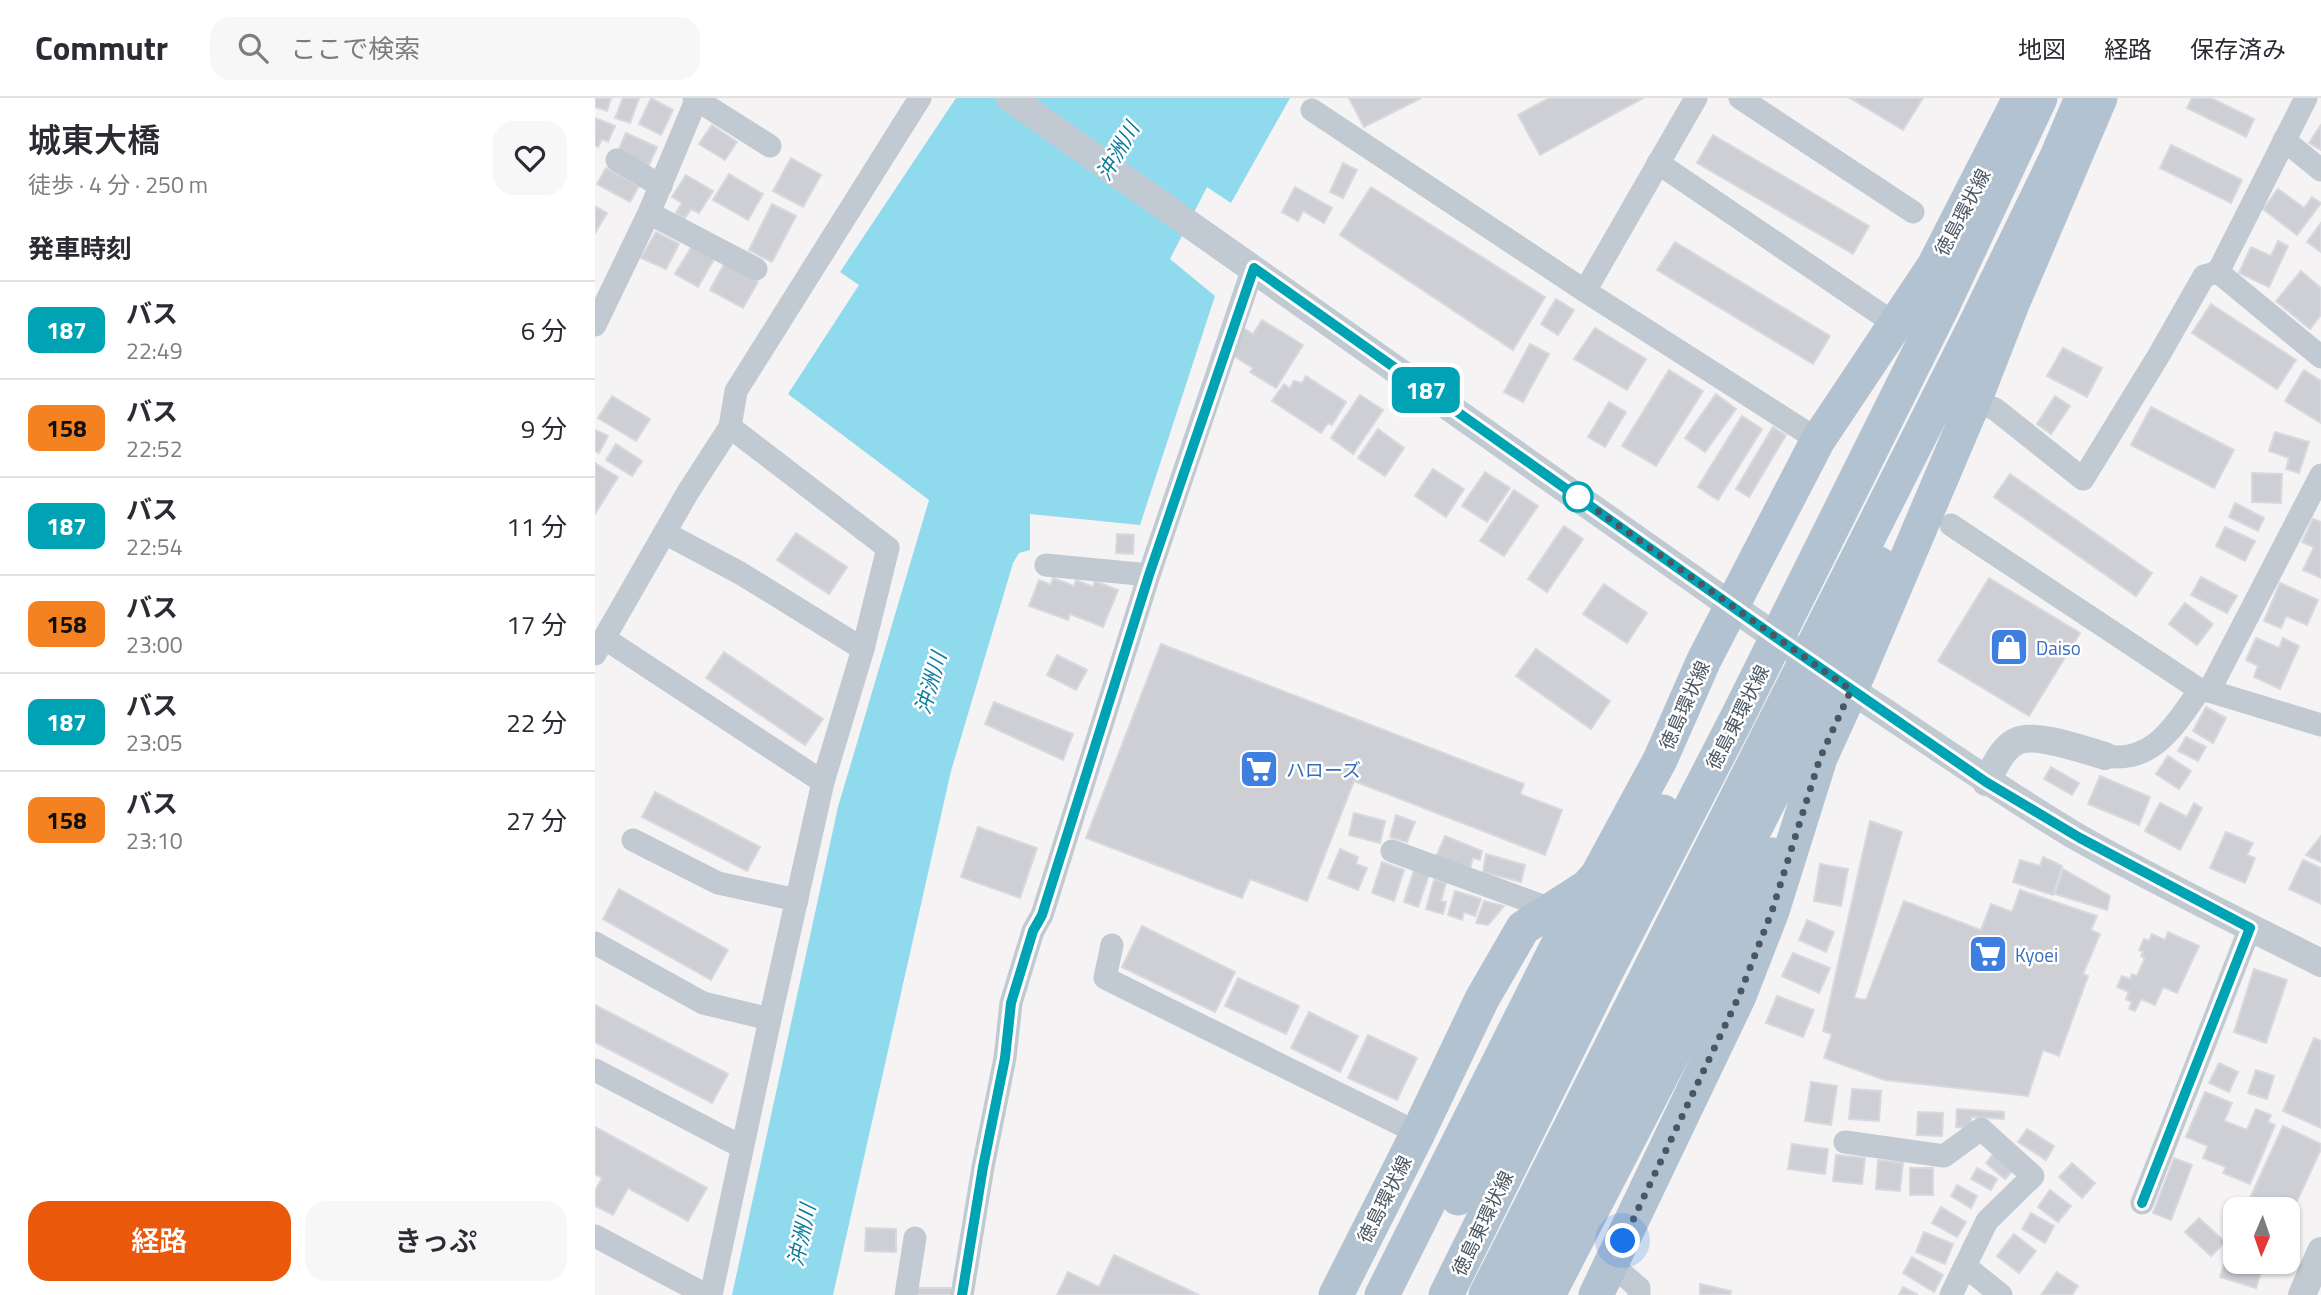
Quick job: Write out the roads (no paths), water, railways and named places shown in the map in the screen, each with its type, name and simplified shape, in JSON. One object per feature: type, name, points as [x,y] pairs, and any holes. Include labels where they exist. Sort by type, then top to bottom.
[{"type":"main road","name":"徳島環状線","points":[[1336,1295],[1482,999],[1523,928],[1587,887],[1597,876],[1660,760],[1704,660],[1818,440],[1934,266],[2020,98]]},
{"type":"main road","name":"徳島東環状線","points":[[1446,1295],[1604,976],[1844,504],[1986,216],[2040,98]]},
{"type":"main road","points":[[1486,1295],[1973,330],[2056,159],[2082,98]]},
{"type":"main road","points":[[1548,1295],[1820,758],[1974,401],[2012,304],[2100,98]]},
{"type":"main road","points":[[1519,1295],[1815,710],[1915,477],[1973,330]]},
{"type":"main road","points":[[1409,1295],[1603,918],[1844,504]]},
{"type":"main road","points":[[1604,1280],[1739,996],[1772,911],[1820,758]]},
{"type":"main road","points":[[1382,1295],[1587,887]]},
{"type":"street","points":[[823,782],[600,646],[730,427],[736,391],[920,98]]},
{"type":"street","points":[[1010,98],[1731,606],[1986,782],[2080,838],[2321,963]]},
{"type":"street","points":[[1585,291],[1696,98]]},
{"type":"street","points":[[1740,98],[1913,212]]},
{"type":"street","points":[[1974,401],[1995,409],[2083,479],[2204,276],[2218,272],[2306,98]]},
{"type":"street","points":[[595,325],[649,213],[696,99],[769,146]]},
{"type":"street","points":[[1311,110],[1585,291],[1818,440]]},
{"type":"street","points":[[2284,140],[2321,170]]},
{"type":"street","points":[[617,160],[661,186]]},
{"type":"street","points":[[1658,163],[1895,324]]},
{"type":"street","points":[[649,213],[756,269]]},
{"type":"street","points":[[962,1295],[983,1167],[1005,1058],[1011,1003],[1033,931],[1042,915],[1149,575],[1254,268]]},
{"type":"street","points":[[2218,272],[2321,357]]},
{"type":"street","points":[[595,1236],[709,1295],[823,782],[863,649],[888,548],[730,427]]},
{"type":"street","points":[[1986,782],[2004,751],[2016,741],[2031,737],[2121,758],[2138,755],[2156,744],[2205,690],[2321,475]]},
{"type":"street","points":[[1951,525],[2205,690],[2321,725]]},
{"type":"street","points":[[665,533],[740,573],[863,649]]},
{"type":"street","points":[[1046,565],[1149,575]]},
{"type":"street","points":[[633,840],[718,883],[797,900]]},
{"type":"street","points":[[1392,851],[1551,909]]},
{"type":"street","points":[[2142,1203],[2250,928]]},
{"type":"street","points":[[595,943],[703,1003],[770,1019]]},
{"type":"street","points":[[1112,945],[1105,978],[1418,1133]]},
{"type":"street","points":[[595,1070],[742,1147]]},
{"type":"street","points":[[1845,1142],[1944,1156],[1981,1129],[2033,1176],[1987,1221],[1951,1295]]},
{"type":"street","points":[[906,1295],[915,1238]]},
{"type":"street","points":[[2302,1295],[2321,1251]]},
{"type":"street","points":[[1965,1266],[2001,1295]]},
{"type":"street","points":[[1604,1280],[1639,1288],[1639,1295]]},
{"type":"water","name":"沖洲川","points":[[956,98],[1290,98],[1231,203],[1207,187],[1170,259],[1215,296],[1140,525],[1030,514],[1030,550],[1019,553],[1013,563],[951,771],[833,1295],[732,1295],[838,807],[929,500],[788,394],[859,285],[840,272]]},
{"type":"place","name":"Daiso","points":[[2009,647]]},
{"type":"place","name":"ハローズ","points":[[1259,769]]},
{"type":"place","name":"Kyoei","points":[[1988,954]]}]
